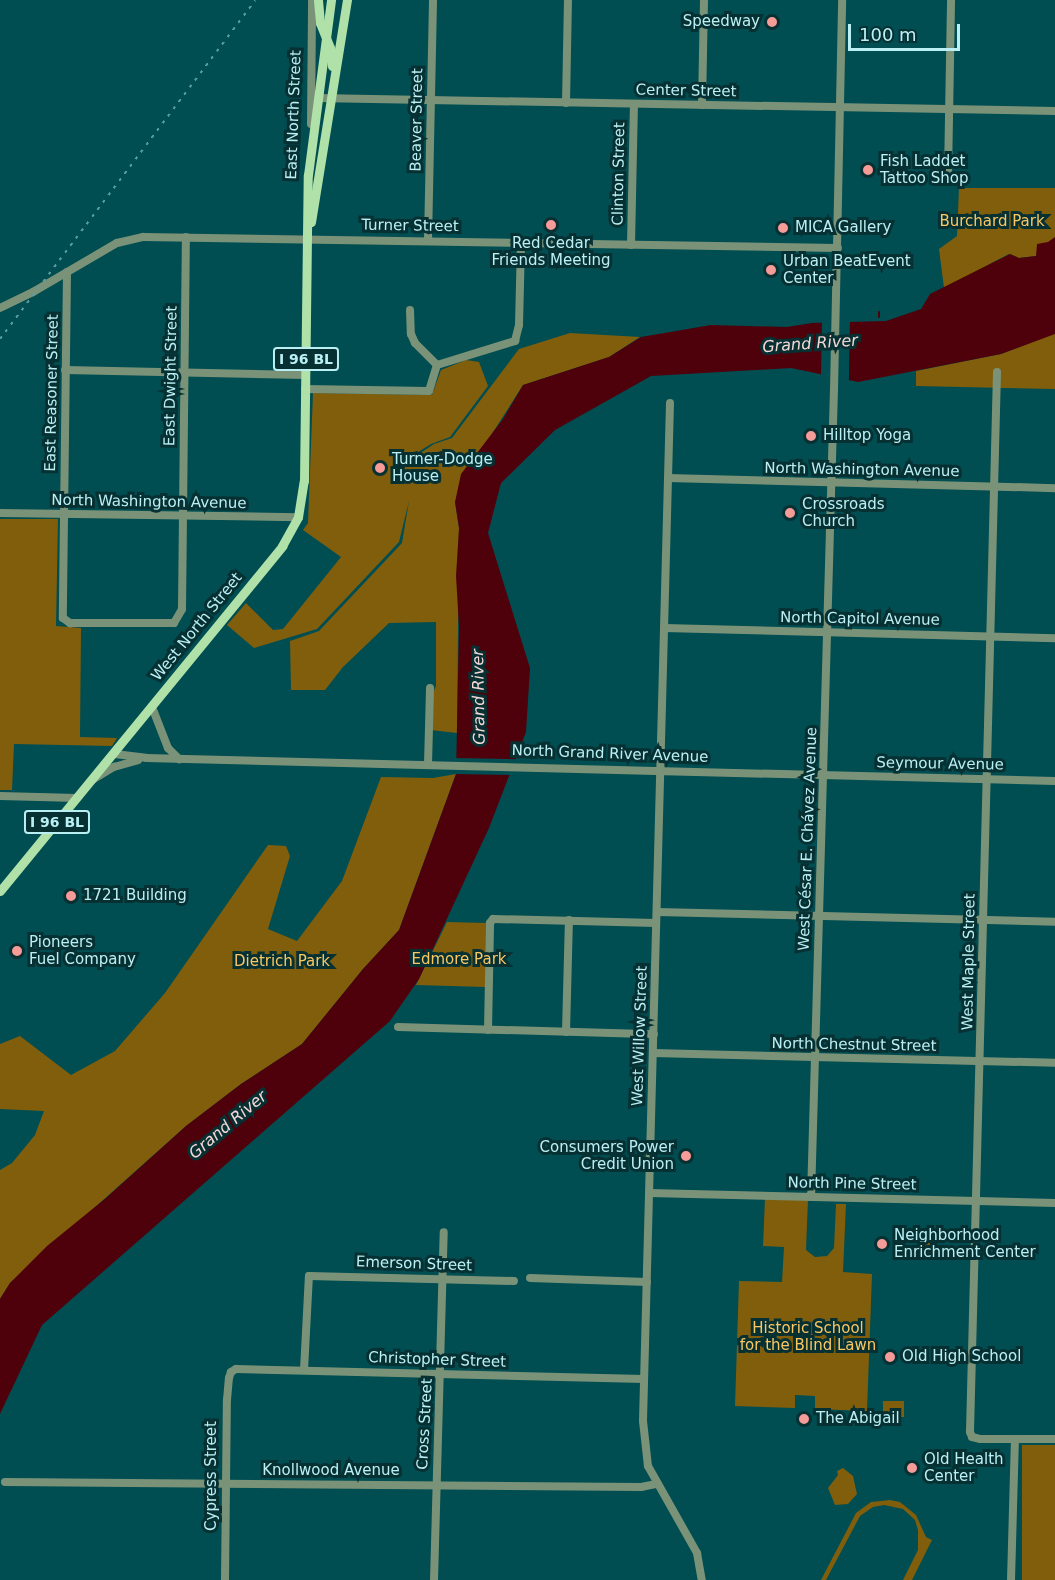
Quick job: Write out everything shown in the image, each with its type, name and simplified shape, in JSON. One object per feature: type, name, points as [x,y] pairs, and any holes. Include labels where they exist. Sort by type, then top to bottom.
[{"type":"main road","points":[[318,0],[320,23],[333,66],[332,95]]},
{"type":"main road","name":"I 96 BL","points":[[311,142],[331,0]]},
{"type":"main road","name":"I 96 BL","points":[[332,95],[347,0]]},
{"type":"main road","name":"East North Street","points":[[309,234],[332,95]]},
{"type":"main road","name":"East North Street","points":[[298,518],[304,481],[309,234],[307,192],[311,142]]},
{"type":"main road","name":"West North Street","points":[[115,754],[282,546],[298,518]]},
{"type":"main road","name":"I 96 BL","points":[[0,891],[115,754]]},
{"type":"street","name":"East North Street","points":[[311,142],[312,0]]},
{"type":"street","name":"Beaver Street","points":[[428,240],[433,0]]},
{"type":"street","points":[[566,102],[568,0]]},
{"type":"street","points":[[702,105],[704,0]]},
{"type":"street","name":"West César E. Chávez Avenue","points":[[811,1197],[838,248],[842,0]]},
{"type":"street","points":[[948,175],[951,0]]},
{"type":"street","name":"Center Street","points":[[317,98],[332,95],[431,100],[1055,111]]},
{"type":"street","name":"Clinton Street","points":[[631,244],[634,104]]},
{"type":"street","name":"Turner Street","points":[[0,308],[131,238],[309,234],[428,240],[838,248]]},
{"type":"street","name":"East Dwight Street","points":[[178,620],[182,609],[186,237]]},
{"type":"street","points":[[437,365],[515,341],[519,325],[521,242]]},
{"type":"street","name":"East Reasoner Street","points":[[67,272],[64,621],[170,624],[178,620]]},
{"type":"street","points":[[410,310],[411,334],[415,343],[437,365]]},
{"type":"street","points":[[305,389],[429,391],[437,365]]},
{"type":"street","points":[[65,370],[306,375]]},
{"type":"street","name":"West Maple Street","points":[[997,372],[970,1432],[972,1437],[1015,1439]]},
{"type":"street","name":"West Willow Street","points":[[669,403],[644,1379],[645,1453],[656,1485],[697,1553],[702,1580]]},
{"type":"street","name":"North Washington Avenue","points":[[668,478],[1055,488]]},
{"type":"street","name":"North Washington Avenue","points":[[0,513],[298,518]]},
{"type":"street","name":"North Capitol Avenue","points":[[664,628],[1055,638]]},
{"type":"street","points":[[428,765],[430,687]]},
{"type":"street","points":[[152,707],[168,748],[179,759]]},
{"type":"street","name":"North Grand River Avenue","points":[[115,754],[179,759],[824,775]]},
{"type":"street","points":[[92,780],[114,767],[146,758]]},
{"type":"street","name":"Seymour Avenue","points":[[824,775],[1055,781]]},
{"type":"street","points":[[0,796],[77,798]]},
{"type":"street","points":[[657,912],[1055,922]]},
{"type":"street","points":[[488,1030],[490,923],[493,919],[656,923]]},
{"type":"street","points":[[566,1032],[570,920]]},
{"type":"street","points":[[398,1027],[654,1034]]},
{"type":"street","name":"North Chestnut Street","points":[[653,1053],[1055,1063]]},
{"type":"street","name":"North Pine Street","points":[[649,1192],[1055,1203]]},
{"type":"street","name":"Cross Street","points":[[434,1580],[444,1232]]},
{"type":"street","name":"Emerson Street","points":[[304,1370],[307,1280],[313,1275],[514,1281]]},
{"type":"street","points":[[530,1278],[647,1281]]},
{"type":"street","name":"Christopher Street","points":[[231,1372],[236,1369],[304,1370],[644,1379]]},
{"type":"street","name":"Cypress Street","points":[[225,1580],[226,1400],[231,1372]]},
{"type":"street","points":[[1011,1580],[1015,1439],[1055,1439]]},
{"type":"street","name":"Knollwood Avenue","points":[[5,1482],[641,1487],[656,1485]]},
{"type":"green space","name":"Burchard Park","points":[[959,188],[1055,188],[1055,237],[1036,256],[1019,258],[1009,254],[944,288],[939,249],[957,236]]},
{"type":"green space","points":[[570,333],[640,337],[609,357],[523,385],[481,451],[455,502],[459,528],[457,733],[431,730],[433,693],[436,686],[436,622],[389,623],[343,667],[325,690],[291,690],[290,641],[319,631],[402,543],[409,501],[399,542],[317,629],[254,648],[227,625],[246,603],[273,630],[283,629],[341,557],[303,530],[308,523],[313,393],[432,395],[441,370],[466,360],[479,362],[488,386],[450,437],[431,444],[418,452],[416,468],[419,454],[434,444],[452,438],[519,349]]},
{"type":"green space","points":[[1055,333],[1055,389],[916,386],[916,371],[1001,354]]},
{"type":"green space","points":[[0,519],[58,519],[56,626],[81,628],[80,737],[117,738],[112,746],[14,744],[12,790],[0,790]]},
{"type":"green space","name":"Dietrich Park","points":[[456,774],[399,930],[363,969],[302,1044],[241,1084],[186,1126],[10,1283],[0,1299],[0,1170],[12,1163],[35,1135],[44,1111],[0,1109],[0,1044],[20,1036],[71,1075],[115,1051],[165,993],[268,845],[286,846],[290,856],[268,929],[297,941],[342,881],[381,777],[433,778]]},
{"type":"green space","name":"Edmore Park","points":[[447,922],[487,923],[485,987],[416,985]]},
{"type":"green space","name":"Historic School for the Blind Lawn","points":[[765,1198],[808,1199],[806,1250],[815,1257],[827,1256],[834,1248],[836,1204],[846,1204],[843,1272],[872,1274],[867,1411],[815,1409],[815,1396],[795,1395],[795,1408],[735,1406],[739,1281],[782,1282],[784,1247],[763,1246]]},
{"type":"green space","points":[[921,1235],[932,1237],[929,1258],[920,1258]]},
{"type":"green space","points":[[883,1401],[904,1401],[904,1417],[883,1417]]},
{"type":"green space","points":[[1022,1445],[1055,1445],[1055,1580],[1022,1580]]},
{"type":"green space","points":[[843,1468],[853,1476],[857,1494],[848,1504],[835,1505],[828,1488],[838,1475],[837,1471]]},
{"type":"green space","points":[[890,1500],[900,1502],[916,1515],[926,1537],[932,1540],[912,1580],[903,1580],[918,1550],[918,1530],[915,1520],[903,1509],[884,1505],[873,1507],[860,1516],[826,1580],[821,1580],[856,1513],[871,1502]]},
{"type":"water","name":"Grand River","points":[[1055,237],[1055,334],[1001,354],[858,382],[791,368],[651,376],[555,430],[501,483],[488,533],[530,668],[526,732],[489,828],[419,979],[390,1021],[42,1325],[0,1414],[0,1299],[10,1283],[47,1246],[106,1198],[186,1126],[241,1084],[302,1044],[363,969],[399,930],[456,774],[459,627],[456,576],[459,528],[455,502],[461,474],[503,419],[523,385],[609,357],[641,337],[711,325],[787,327],[812,323],[886,321],[921,309],[930,294],[1010,254],[1019,258],[1036,256],[1037,244],[1048,242]]},
{"type":"pier","points":[[822,319],[850,319],[849,383],[821,383]]},
{"type":"pier","points":[[454,758],[519,759],[519,775],[454,774]]},
{"type":"waterway","points":[[879,312],[879,317]]},
{"type":"railway","points":[[0,339],[255,0]]},
{"type":"place","name":"Speedway","points":[[772,22]]},
{"type":"place","name":"Fish Laddet Tattoo Shop","points":[[868,170]]},
{"type":"place","name":"Red Cedar Friends Meeting","points":[[551,225]]},
{"type":"place","name":"MICA Gallery","points":[[783,228]]},
{"type":"place","name":"Urban BeatEvent Center","points":[[771,270]]},
{"type":"place","name":"Hilltop Yoga","points":[[811,436]]},
{"type":"place","name":"Turner-Dodge House","points":[[380,468]]},
{"type":"place","name":"Crossroads Church","points":[[790,513]]},
{"type":"place","name":"1721 Building","points":[[71,896]]},
{"type":"place","name":"Pioneers Fuel Company","points":[[17,951]]},
{"type":"place","name":"Consumers Power Credit Union","points":[[686,1156]]},
{"type":"place","name":"Neighborhood Enrichment Center","points":[[882,1244]]},
{"type":"place","name":"Old High School","points":[[890,1357]]},
{"type":"place","name":"The Abigail","points":[[804,1419]]},
{"type":"place","name":"Old Health Center","points":[[912,1468]]}]
